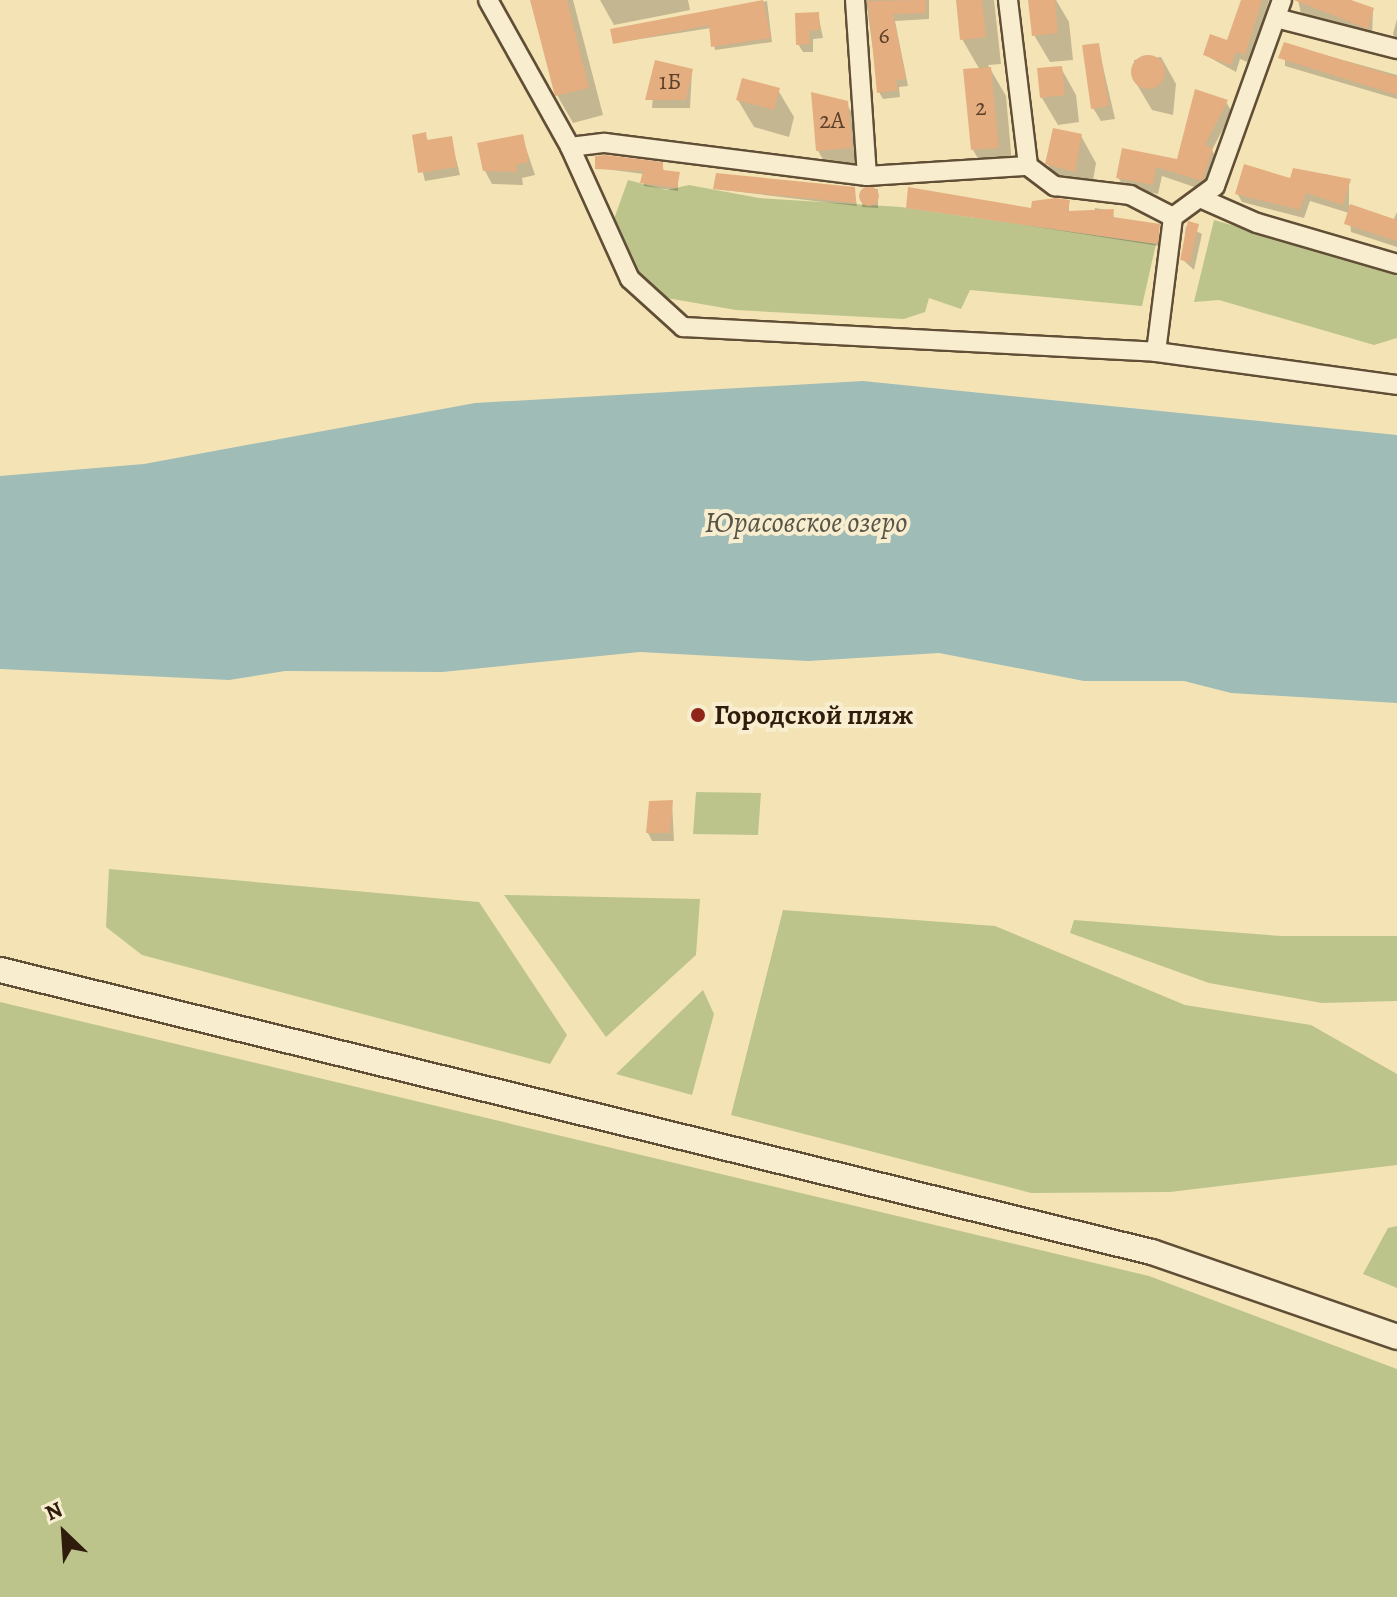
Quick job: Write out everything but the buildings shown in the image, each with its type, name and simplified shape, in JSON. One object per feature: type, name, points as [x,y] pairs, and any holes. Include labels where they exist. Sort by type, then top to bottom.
[{"type":"main road","points":[[0,970],[1152,1252],[1397,1337]]},
{"type":"street","points":[[488,0],[570,147],[630,279],[683,327],[1156,352],[1397,385]]},
{"type":"street","points":[[855,0],[867,176]]},
{"type":"street","points":[[1008,0],[1028,166]]},
{"type":"street","points":[[1156,352],[1173,217],[1215,186],[1282,0]]},
{"type":"street","points":[[1276,18],[1397,49]]},
{"type":"street","points":[[570,147],[605,143],[867,176],[1028,166],[1055,186],[1130,195],[1173,217]]},
{"type":"street","points":[[1200,198],[1257,223],[1397,264]]},
{"type":"green space","points":[[628,180],[667,190],[689,185],[759,198],[901,207],[1156,244],[1142,306],[970,290],[961,309],[929,298],[925,312],[904,319],[736,310],[661,297],[636,269],[614,219]]},
{"type":"green space","points":[[1214,220],[1397,272],[1397,338],[1374,345],[1219,300],[1194,302]]},
{"type":"green space","points":[[696,792],[761,793],[758,835],[693,834]]},
{"type":"green space","points":[[109,869],[479,902],[567,1035],[550,1064],[142,955],[106,927]]},
{"type":"green space","points":[[504,895],[700,899],[696,955],[606,1037]]},
{"type":"green space","points":[[783,910],[995,926],[1185,1005],[1311,1025],[1397,1074],[1397,1165],[1170,1192],[1031,1193],[731,1115]]},
{"type":"green space","points":[[1074,920],[1281,936],[1397,936],[1397,1001],[1322,1003],[1209,983],[1070,933]]},
{"type":"green space","points":[[703,990],[714,1014],[692,1095],[616,1074]]},
{"type":"green space","points":[[0,1002],[1149,1276],[1397,1369],[1397,1597],[0,1597]]},
{"type":"green space","points":[[1397,1226],[1397,1288],[1363,1274],[1388,1228]]},
{"type":"water","name":"Юрасовское озеро","points":[[863,381],[1397,435],[1397,703],[1231,693],[1184,681],[1084,681],[939,653],[808,661],[640,652],[442,672],[285,671],[229,680],[0,669],[0,476],[144,464],[475,403]]},
{"type":"place","name":"Городской пляж","points":[[698,715]]}]
